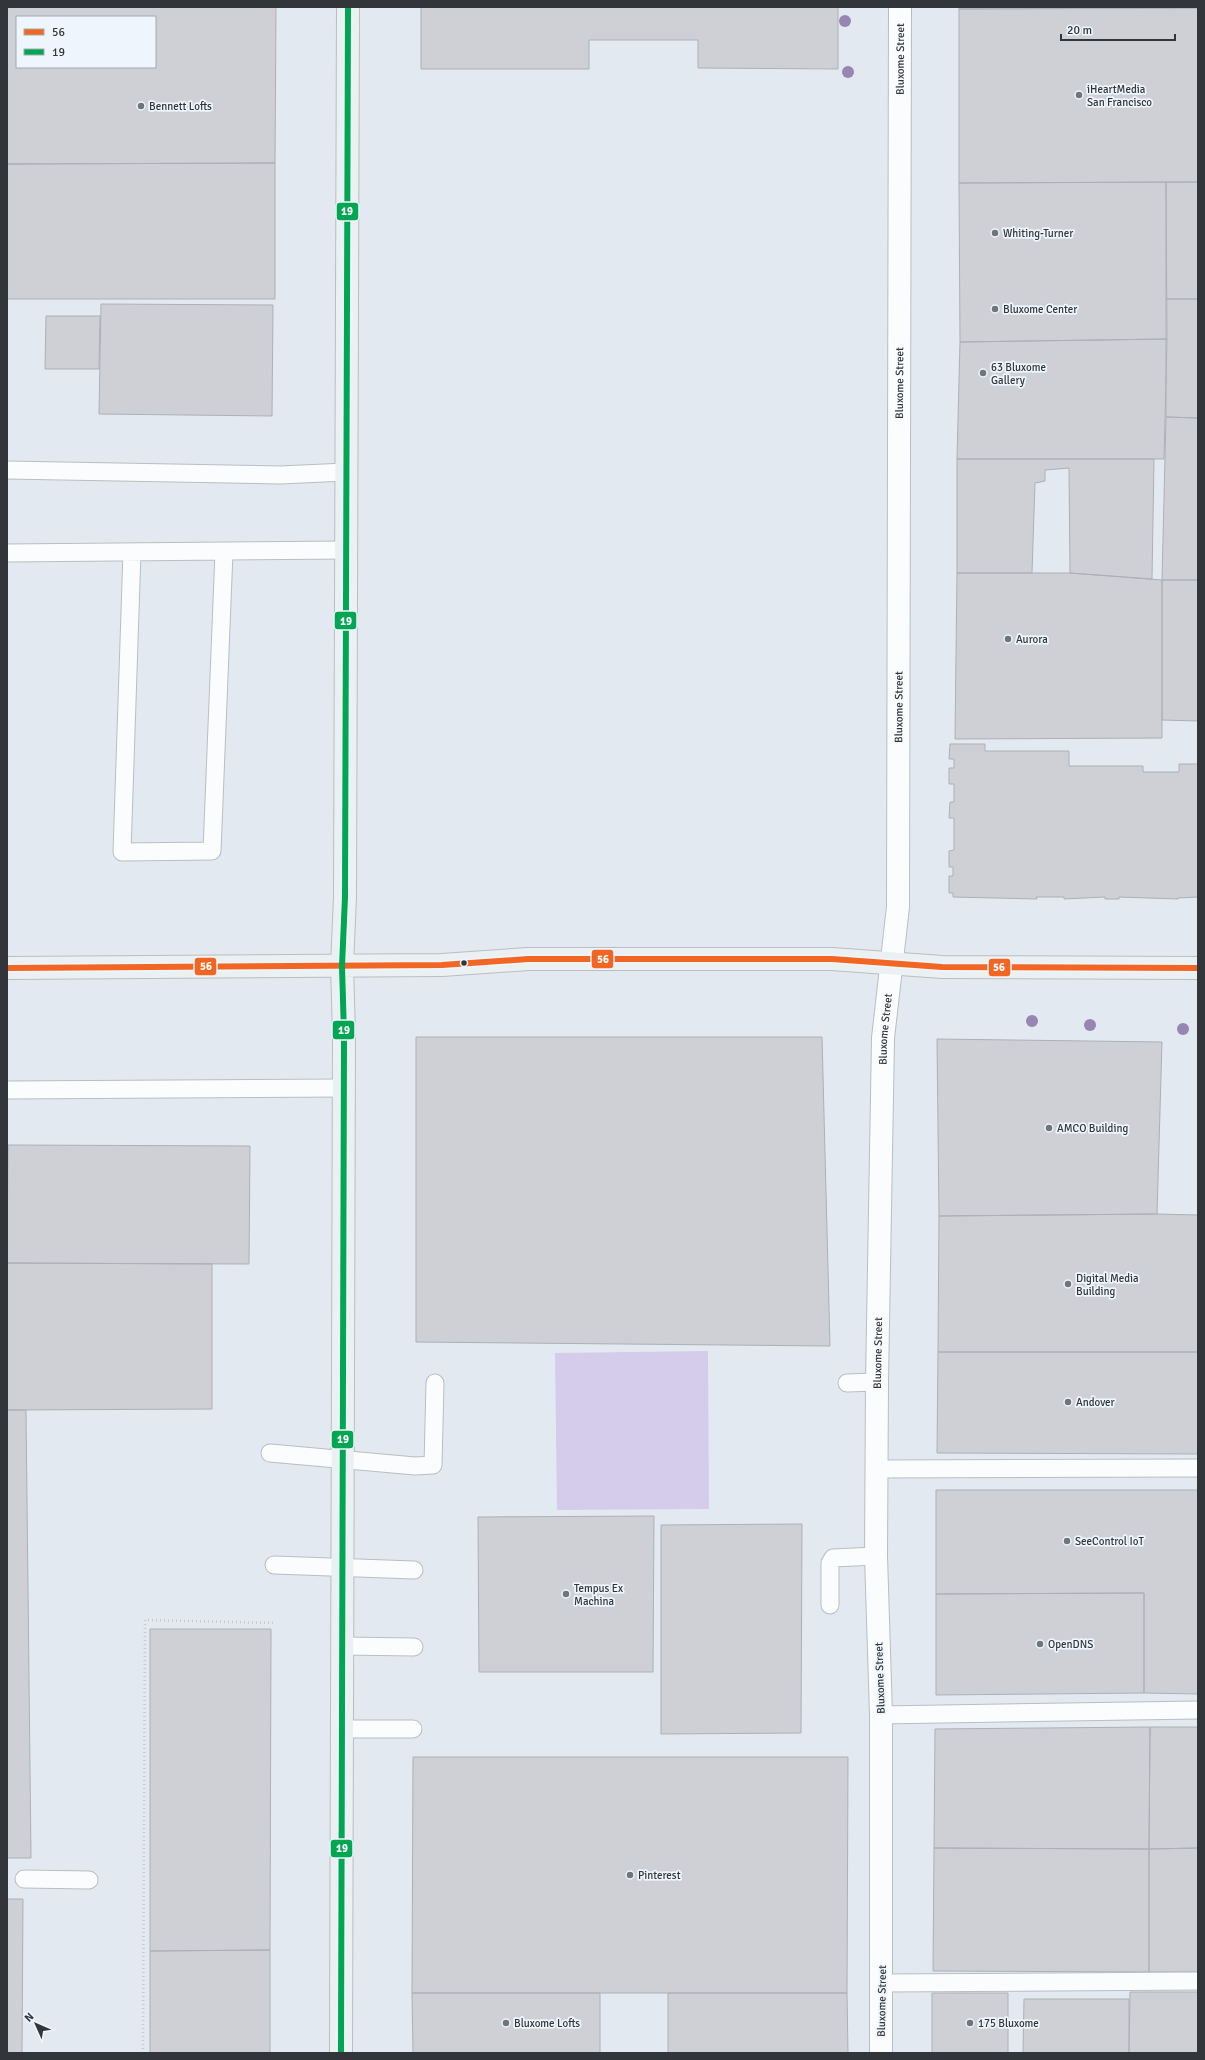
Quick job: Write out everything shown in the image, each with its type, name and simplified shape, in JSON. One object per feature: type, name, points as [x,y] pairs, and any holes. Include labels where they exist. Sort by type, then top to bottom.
[{"type":"main road","points":[[341,2053],[344,1088],[342,966],[345,898],[348,7]]},
{"type":"main road","points":[[7,968],[442,965],[528,958],[832,959],[942,966],[1198,968]]},
{"type":"street","name":"Bluxome Street","points":[[881,2053],[883,1983],[881,1715],[876,1556],[876,1469],[883,1038],[898,907],[900,7]]},
{"type":"lane","points":[[7,470],[280,474],[346,472]]},
{"type":"lane","points":[[7,553],[346,550]]},
{"type":"lane","points":[[132,552],[122,852],[212,851],[224,552]]},
{"type":"lane","points":[[7,1090],[344,1088]]},
{"type":"lane","points":[[847,1383],[877,1382]]},
{"type":"lane","points":[[270,1453],[415,1466],[432,1465],[434,1383]]},
{"type":"lane","points":[[876,1469],[1198,1468]]},
{"type":"lane","points":[[830,1605],[830,1563],[832,1558],[876,1556]]},
{"type":"lane","points":[[274,1564],[414,1570]]},
{"type":"lane","points":[[342,1646],[414,1647]]},
{"type":"lane","points":[[881,1715],[1198,1710]]},
{"type":"lane","points":[[342,1729],[413,1729]]},
{"type":"lane","points":[[24,1879],[89,1880]]},
{"type":"lane","points":[[883,1983],[1198,1981]]},
{"type":"path","points":[[144,2053],[145,1620],[275,1623]]},
{"type":"shaded area","points":[[708,1351],[709,1509],[557,1510],[555,1353]]},
{"type":"building","name":"Bennett Lofts","points":[[7,7],[276,7],[275,163],[7,164]]},
{"type":"building","points":[[421,7],[838,7],[838,69],[698,68],[698,40],[589,40],[589,69],[421,69]]},
{"type":"building","points":[[959,7],[1198,7],[1198,8],[959,9]]},
{"type":"building","name":"iHeartMedia San Francisco","points":[[1198,8],[1198,182],[959,183],[959,9]]},
{"type":"building","points":[[275,163],[275,299],[7,299],[7,164]]},
{"type":"building","points":[[1166,182],[1198,182],[1198,299],[1166,299]]},
{"type":"building","points":[[1166,182],[1167,339],[960,342],[959,183]]},
{"type":"building","points":[[1166,299],[1198,299],[1198,418],[1166,417]]},
{"type":"building","points":[[101,304],[273,305],[272,416],[99,414]]},
{"type":"building","points":[[46,316],[100,316],[99,369],[45,369]]},
{"type":"building","points":[[1167,339],[1164,459],[957,459],[960,342]]},
{"type":"building","points":[[1166,417],[1198,418],[1198,580],[1162,580]]},
{"type":"building","points":[[957,459],[1154,459],[1152,579],[1070,573],[1069,468],[1045,470],[1045,481],[1035,483],[1032,573],[957,573]]},
{"type":"building","points":[[957,573],[1070,573],[1162,580],[1162,738],[955,739]]},
{"type":"building","points":[[1162,580],[1198,580],[1198,721],[1162,720]]},
{"type":"building","points":[[950,744],[985,744],[985,751],[1069,751],[1069,766],[1143,766],[1143,772],[1179,772],[1179,764],[1198,764],[1198,897],[1178,899],[1119,897],[1119,899],[1105,899],[1105,897],[1064,899],[1064,897],[1036,897],[1037,899],[953,897],[953,893],[949,893],[949,876],[953,876],[953,867],[949,867],[949,851],[954,850],[954,818],[949,818],[950,802],[954,802],[954,784],[949,784],[949,768],[954,768],[954,759],[949,759]]},
{"type":"building","points":[[416,1037],[822,1037],[830,1346],[416,1342]]},
{"type":"building","name":"AMCO Building","points":[[937,1039],[1162,1042],[1157,1214],[939,1216]]},
{"type":"building","points":[[8,1145],[250,1146],[249,1264],[7,1263]]},
{"type":"building","name":"Digital Media Building","points":[[1198,1215],[1198,1352],[938,1352],[939,1216]]},
{"type":"building","points":[[7,1263],[212,1264],[212,1409],[7,1410]]},
{"type":"building","name":"Andover","points":[[938,1352],[1198,1352],[1198,1454],[937,1453]]},
{"type":"building","points":[[7,1410],[26,1410],[31,1858],[7,1858]]},
{"type":"building","name":"SeeControl IoT","points":[[936,1490],[1198,1490],[1198,1694],[1144,1693],[1144,1593],[936,1594]]},
{"type":"building","name":"Tempus Ex Machina","points":[[654,1516],[653,1672],[479,1672],[478,1517]]},
{"type":"building","points":[[802,1524],[801,1733],[661,1734],[661,1525]]},
{"type":"building","name":"OpenDNS","points":[[1144,1593],[1144,1693],[936,1695],[936,1594]]},
{"type":"building","points":[[150,1629],[271,1629],[270,1950],[150,1951]]},
{"type":"building","points":[[1150,1727],[1198,1727],[1198,1848],[1149,1849]]},
{"type":"building","points":[[1150,1727],[1149,1849],[934,1848],[935,1729]]},
{"type":"building","name":"Pinterest","points":[[413,1757],[848,1757],[847,1993],[412,1993]]},
{"type":"building","points":[[934,1848],[1149,1849],[1149,1972],[933,1971]]},
{"type":"building","points":[[1198,1848],[1198,1972],[1149,1972],[1149,1849]]},
{"type":"building","points":[[7,1899],[23,1899],[22,2053],[7,2053]]},
{"type":"building","points":[[270,1950],[270,2053],[150,2053],[150,1951]]},
{"type":"building","points":[[1130,1992],[1198,1992],[1198,2053],[1129,2053]]},
{"type":"building","name":"Bluxome Lofts","points":[[412,1993],[600,1993],[600,2053],[413,2053]]},
{"type":"building","points":[[668,1993],[847,1993],[848,2053],[668,2053]]},
{"type":"building","name":"175 Bluxome","points":[[932,1993],[1008,1993],[1008,2053],[932,2053]]},
{"type":"building","points":[[1024,1999],[1129,1999],[1129,2053],[1023,2053]]},
{"type":"transit line","name":"19","points":[[341,2053],[344,1034],[342,966],[345,897],[348,7]]},
{"type":"transit line","name":"56","points":[[7,968],[442,965],[528,959],[832,959],[942,967],[1198,968]]},
{"type":"place","name":"iHeartMedia San Francisco","points":[[1079,95]]},
{"type":"place","name":"Bennett Lofts","points":[[141,106]]},
{"type":"place","name":"Whiting-Turner","points":[[995,233]]},
{"type":"place","name":"Bluxome Center","points":[[995,309]]},
{"type":"place","name":"63 Bluxome Gallery","points":[[983,373]]},
{"type":"place","name":"Aurora","points":[[1008,639]]},
{"type":"place","name":"AMCO Building","points":[[1049,1128]]},
{"type":"place","name":"Digital Media Building","points":[[1068,1284]]},
{"type":"place","name":"Andover","points":[[1068,1402]]},
{"type":"place","name":"SeeControl IoT","points":[[1067,1541]]},
{"type":"place","name":"Tempus Ex Machina","points":[[566,1594]]},
{"type":"place","name":"OpenDNS","points":[[1040,1644]]},
{"type":"place","name":"Pinterest","points":[[630,1875]]},
{"type":"place","name":"Bluxome Lofts","points":[[506,2023]]},
{"type":"place","name":"175 Bluxome","points":[[970,2023]]}]
